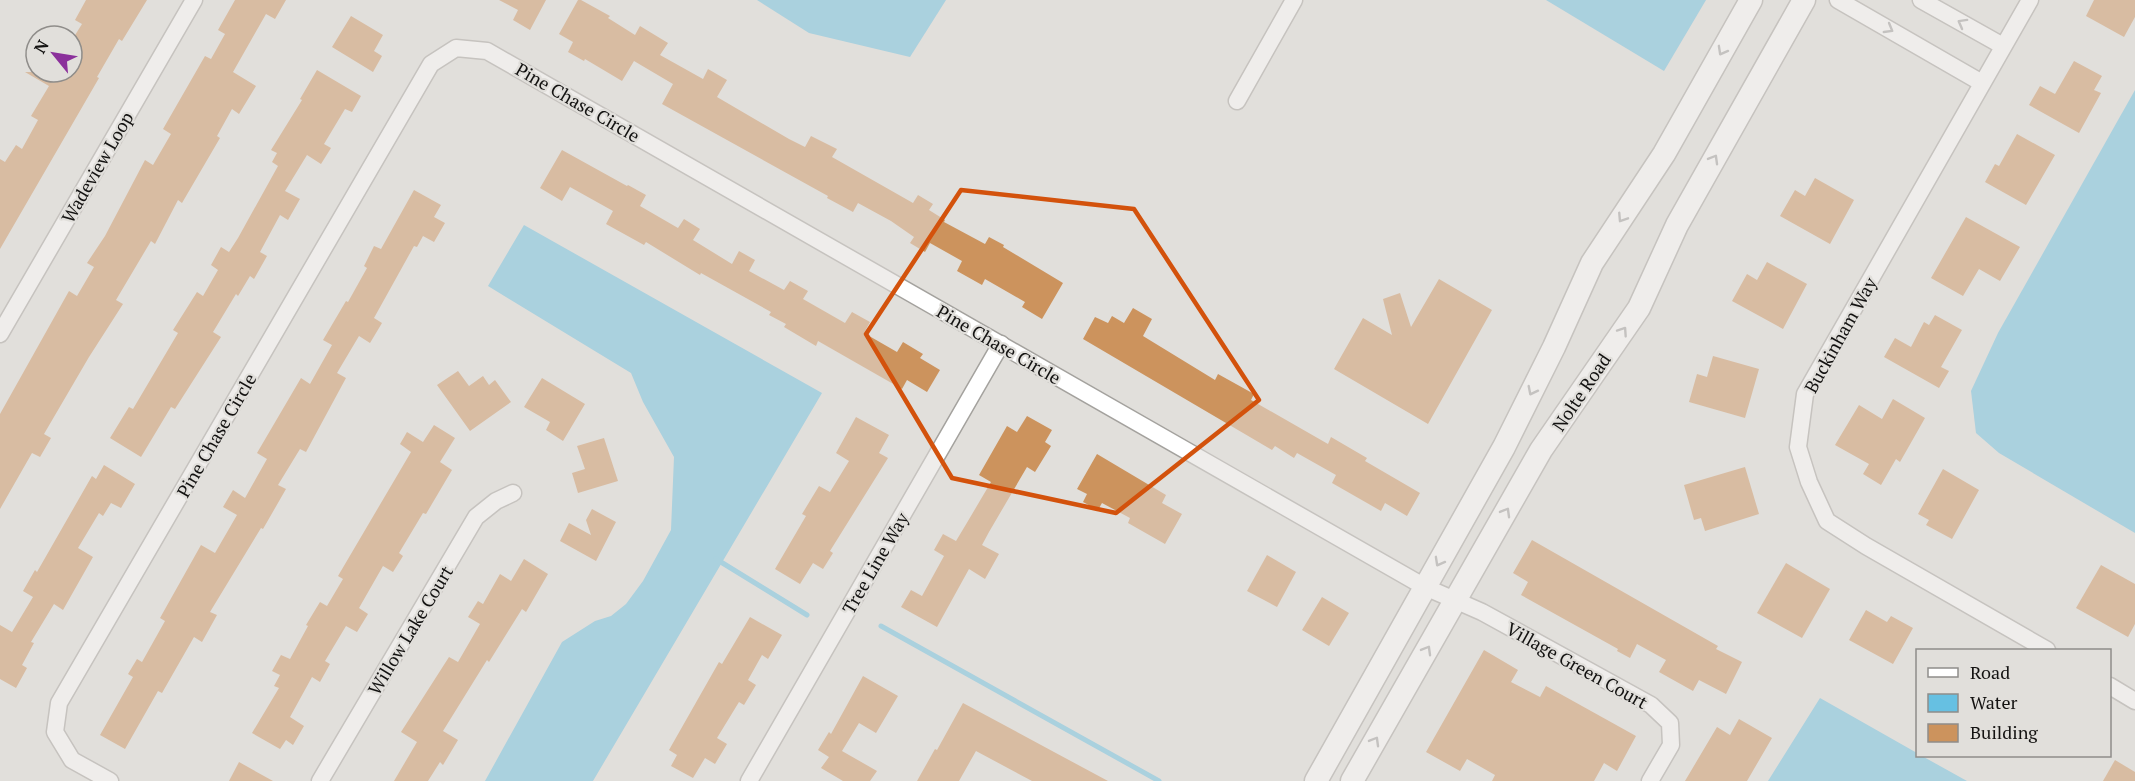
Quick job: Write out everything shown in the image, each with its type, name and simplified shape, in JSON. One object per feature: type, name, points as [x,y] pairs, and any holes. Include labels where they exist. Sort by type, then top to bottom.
[{"type":"street","name":"Wadeview Loop","points":[[0,334],[194,0]]},
{"type":"street","points":[[1237,101],[1294,0]]},
{"type":"street","points":[[1316,781],[1504,447],[1554,347],[1592,263],[1664,154],[1751,0]]},
{"type":"street","name":"Nolte Road","points":[[1352,781],[1541,450],[1639,308],[1677,225],[1804,0]]},
{"type":"street","points":[[1838,0],[1982,83]]},
{"type":"street","points":[[1921,0],[2003,46]]},
{"type":"street","name":"Buckinham Way","points":[[2030,0],[1805,394],[1798,447],[1809,482],[1827,521],[2044,649]]},
{"type":"street","name":"Pine Chase Circle","points":[[110,781],[72,760],[55,732],[59,704],[431,64],[456,48],[488,51],[1425,587],[1456,600]]},
{"type":"street","name":"Tree Line Way","points":[[749,781],[1001,344]]},
{"type":"street","name":"Willow Lake Court","points":[[320,781],[476,517],[496,501],[513,493]]},
{"type":"street","name":"Village Green Court","points":[[1456,600],[1492,617],[1651,705],[1670,723],[1671,745],[1650,781]]},
{"type":"street","points":[[2111,687],[2135,701]]},
{"type":"highlighted area","points":[[961,190],[1134,209],[1259,400],[1116,513],[952,478],[866,334]]},
{"type":"water","points":[[757,0],[946,0],[910,57],[809,33]]},
{"type":"water","points":[[1546,0],[1706,0],[1664,71]]},
{"type":"water","points":[[2135,90],[2135,533],[1999,453],[1976,433],[1971,391],[1998,333]]},
{"type":"water","points":[[524,225],[822,393],[593,781],[485,781],[562,642],[595,621],[611,616],[626,604],[643,581],[671,530],[674,457],[643,402],[631,373],[488,286]]},
{"type":"water","points":[[1820,698],[1916,752],[1916,757],[1924,757],[1967,781],[1768,781]]},
{"type":"building","points":[[86,0],[147,0],[122,41],[119,39],[97,77],[99,78],[0,249],[0,159],[5,162],[16,145],[22,149],[38,120],[31,116],[49,86],[46,84],[84,84],[84,24],[75,20]]},
{"type":"building","points":[[235,0],[286,0],[275,19],[266,14],[233,72],[256,86],[239,114],[232,109],[217,136],[220,138],[182,203],[178,200],[155,244],[151,241],[116,300],[123,304],[44,434],[51,438],[40,457],[32,453],[0,509],[0,414],[69,291],[77,296],[94,267],[87,263],[105,236],[145,160],[153,165],[171,134],[163,129],[205,56],[211,59],[225,34],[218,30]]},
{"type":"building","points":[[499,0],[546,0],[530,30],[513,20],[518,10]]},
{"type":"building","points":[[578,0],[610,16],[608,18],[635,35],[640,26],[668,43],[660,55],[703,79],[708,69],[727,80],[717,97],[805,147],[811,136],[837,149],[832,157],[913,203],[918,195],[933,204],[929,210],[945,220],[944,222],[985,244],[989,237],[1063,283],[1042,319],[1022,307],[1025,302],[985,279],[982,285],[957,271],[962,261],[930,243],[925,252],[910,243],[914,237],[891,221],[858,203],[853,212],[662,104],[673,84],[634,61],[622,81],[585,59],[584,61],[568,52],[573,42],[559,34]]},
{"type":"building","points":[[2094,0],[2135,0],[2135,17],[2124,37],[2086,16]]},
{"type":"building","points":[[351,16],[383,35],[374,51],[382,56],[373,72],[332,47]]},
{"type":"building","points":[[2074,61],[2102,76],[2094,90],[2101,93],[2079,133],[2029,105],[2040,86],[2055,94]]},
{"type":"building","points":[[317,70],[361,96],[352,112],[345,109],[324,144],[331,148],[321,164],[307,155],[285,191],[300,199],[288,220],[280,215],[260,252],[267,256],[254,279],[250,276],[238,296],[236,294],[213,332],[221,337],[175,409],[171,407],[141,457],[110,438],[129,407],[133,409],[178,333],[173,330],[197,292],[203,296],[218,270],[211,265],[221,247],[229,252],[238,238],[278,166],[272,162],[277,153],[271,150],[302,100],[300,99]]},
{"type":"building","points":[[2017,134],[2055,155],[2026,205],[1985,182],[1995,164],[1999,166]]},
{"type":"building","points":[[562,150],[646,195],[640,206],[678,228],[684,219],[700,229],[693,240],[732,264],[739,251],[755,260],[749,271],[784,290],[790,281],[808,291],[803,299],[845,323],[852,312],[870,322],[864,333],[897,352],[903,342],[923,354],[920,358],[940,370],[927,392],[907,380],[902,389],[818,341],[816,346],[784,327],[786,324],[769,315],[771,312],[701,273],[700,275],[646,242],[644,245],[606,224],[613,211],[570,187],[562,201],[540,188]]},
{"type":"building","points":[[1815,178],[1854,200],[1830,244],[1780,216],[1795,190],[1805,196]]},
{"type":"building","points":[[414,190],[441,205],[434,217],[445,223],[434,242],[423,236],[417,247],[414,246],[374,318],[382,323],[370,343],[359,336],[337,373],[346,378],[306,452],[300,449],[278,485],[286,489],[210,612],[217,615],[202,642],[194,637],[162,693],[158,691],[125,749],[100,735],[133,677],[128,674],[137,659],[142,662],[165,621],[160,618],[201,545],[215,553],[237,515],[223,507],[233,490],[245,498],[267,459],[257,453],[301,378],[310,384],[332,345],[323,340],[367,268],[364,266],[374,246],[381,249]]},
{"type":"building","points":[[1966,217],[2020,247],[2000,281],[1979,269],[1963,296],[1931,278]]},
{"type":"building","points":[[1767,262],[1807,284],[1783,329],[1732,301],[1747,274],[1757,280]]},
{"type":"building","points":[[1439,279],[1492,310],[1428,424],[1334,369],[1363,318],[1392,335],[1383,299],[1400,293],[1411,327]]},
{"type":"building","points":[[1133,308],[1152,319],[1143,336],[1215,380],[1218,374],[1254,394],[1251,400],[1328,444],[1331,437],[1367,458],[1365,461],[1420,493],[1407,516],[1385,503],[1381,511],[1332,483],[1336,475],[1297,453],[1294,458],[1275,446],[1272,450],[1083,339],[1095,317],[1108,323],[1112,316],[1124,323]]},
{"type":"building","points":[[1935,315],[1962,330],[1941,367],[1949,371],[1939,388],[1884,357],[1895,338],[1911,347],[1924,322],[1929,325]]},
{"type":"building","points":[[1713,356],[1759,369],[1745,418],[1689,402],[1697,374],[1707,377]]},
{"type":"building","points":[[458,371],[469,386],[483,376],[489,385],[495,380],[511,402],[470,431],[437,385]]},
{"type":"building","points":[[542,378],[585,404],[563,441],[546,430],[550,422],[524,407]]},
{"type":"building","points":[[1893,399],[1925,418],[1900,462],[1896,459],[1881,485],[1863,474],[1869,464],[1835,445],[1859,405],[1882,419]]},
{"type":"building","points":[[1027,416],[1052,430],[1045,442],[1051,446],[1035,472],[1027,467],[982,545],[999,554],[985,579],[969,569],[937,627],[901,607],[911,590],[922,596],[944,556],[934,550],[943,534],[956,541],[991,482],[979,475],[1007,426],[1017,432]]},
{"type":"building","points":[[856,417],[889,435],[879,453],[888,458],[830,551],[833,553],[823,569],[813,563],[800,584],[775,569],[806,516],[802,514],[819,486],[830,492],[849,461],[836,453]]},
{"type":"building","points":[[434,425],[455,438],[440,462],[452,470],[399,553],[403,556],[393,572],[383,566],[359,608],[368,614],[357,632],[346,626],[325,661],[330,664],[320,682],[312,677],[290,717],[304,726],[293,745],[286,740],[280,749],[252,733],[279,688],[274,686],[280,675],[272,671],[281,655],[290,659],[320,602],[327,606],[343,579],[338,576],[411,452],[400,444],[407,432],[423,442]]},
{"type":"building","points":[[604,438],[618,481],[578,493],[572,473],[585,469],[577,446]]},
{"type":"building","points":[[1097,454],[1166,495],[1162,503],[1182,514],[1165,544],[1128,523],[1130,518],[1102,503],[1098,510],[1083,502],[1087,494],[1077,489]]},
{"type":"building","points":[[104,465],[135,484],[121,508],[111,503],[103,516],[99,513],[78,548],[93,557],[63,610],[54,604],[31,642],[34,643],[22,665],[27,668],[16,688],[0,679],[0,625],[12,632],[33,597],[23,591],[35,570],[37,572],[92,476],[96,479]]},
{"type":"building","points":[[1745,467],[1759,514],[1705,531],[1701,518],[1694,520],[1684,485]]},
{"type":"building","points":[[1943,469],[1979,490],[1952,539],[1926,525],[1929,520],[1918,514]]},
{"type":"building","points":[[592,509],[616,522],[596,561],[560,541],[569,523],[591,535],[586,520]]},
{"type":"building","points":[[1532,540],[1718,646],[1716,649],[1742,662],[1726,694],[1699,680],[1693,691],[1659,672],[1666,660],[1637,644],[1630,658],[1521,595],[1528,582],[1513,573]]},
{"type":"building","points":[[1267,555],[1296,572],[1277,607],[1247,591]]},
{"type":"building","points":[[524,559],[548,574],[526,612],[522,609],[489,662],[487,660],[443,731],[458,740],[443,765],[440,762],[428,781],[394,781],[417,742],[401,732],[449,657],[458,662],[480,624],[468,617],[478,601],[483,604],[500,574],[511,581]]},
{"type":"building","points":[[1786,563],[1830,589],[1802,638],[1757,613]]},
{"type":"building","points":[[2101,565],[2135,584],[2135,624],[2128,637],[2076,608]]},
{"type":"building","points":[[1322,597],[1349,613],[1329,646],[1302,630]]},
{"type":"building","points":[[1866,610],[1887,622],[1891,616],[1913,628],[1893,664],[1849,640]]},
{"type":"building","points":[[750,617],[782,635],[768,659],[762,655],[748,680],[756,685],[744,705],[739,702],[717,738],[727,744],[715,764],[705,758],[693,778],[671,766],[677,755],[669,750],[719,662],[722,664]]},
{"type":"building","points":[[1484,650],[1518,670],[1511,682],[1540,697],[1546,686],[1636,736],[1617,771],[1604,763],[1594,781],[1492,781],[1495,775],[1467,759],[1460,771],[1426,752]]},
{"type":"building","points":[[863,676],[898,696],[876,733],[859,723],[842,751],[877,771],[870,781],[843,781],[821,768],[829,757],[818,750],[829,732],[831,734]]},
{"type":"building","points":[[963,703],[1108,781],[1032,781],[976,751],[959,781],[917,781]]},
{"type":"building","points":[[1739,719],[1772,738],[1747,781],[1685,781],[1717,727],[1730,735]]},
{"type":"building","points":[[2115,760],[2135,772],[2135,781],[2103,781]]},
{"type":"building","points":[[239,762],[273,781],[229,781]]},
{"type":"waterway","points":[[716,559],[807,615]]},
{"type":"waterway","points":[[881,626],[1159,781]]}]
